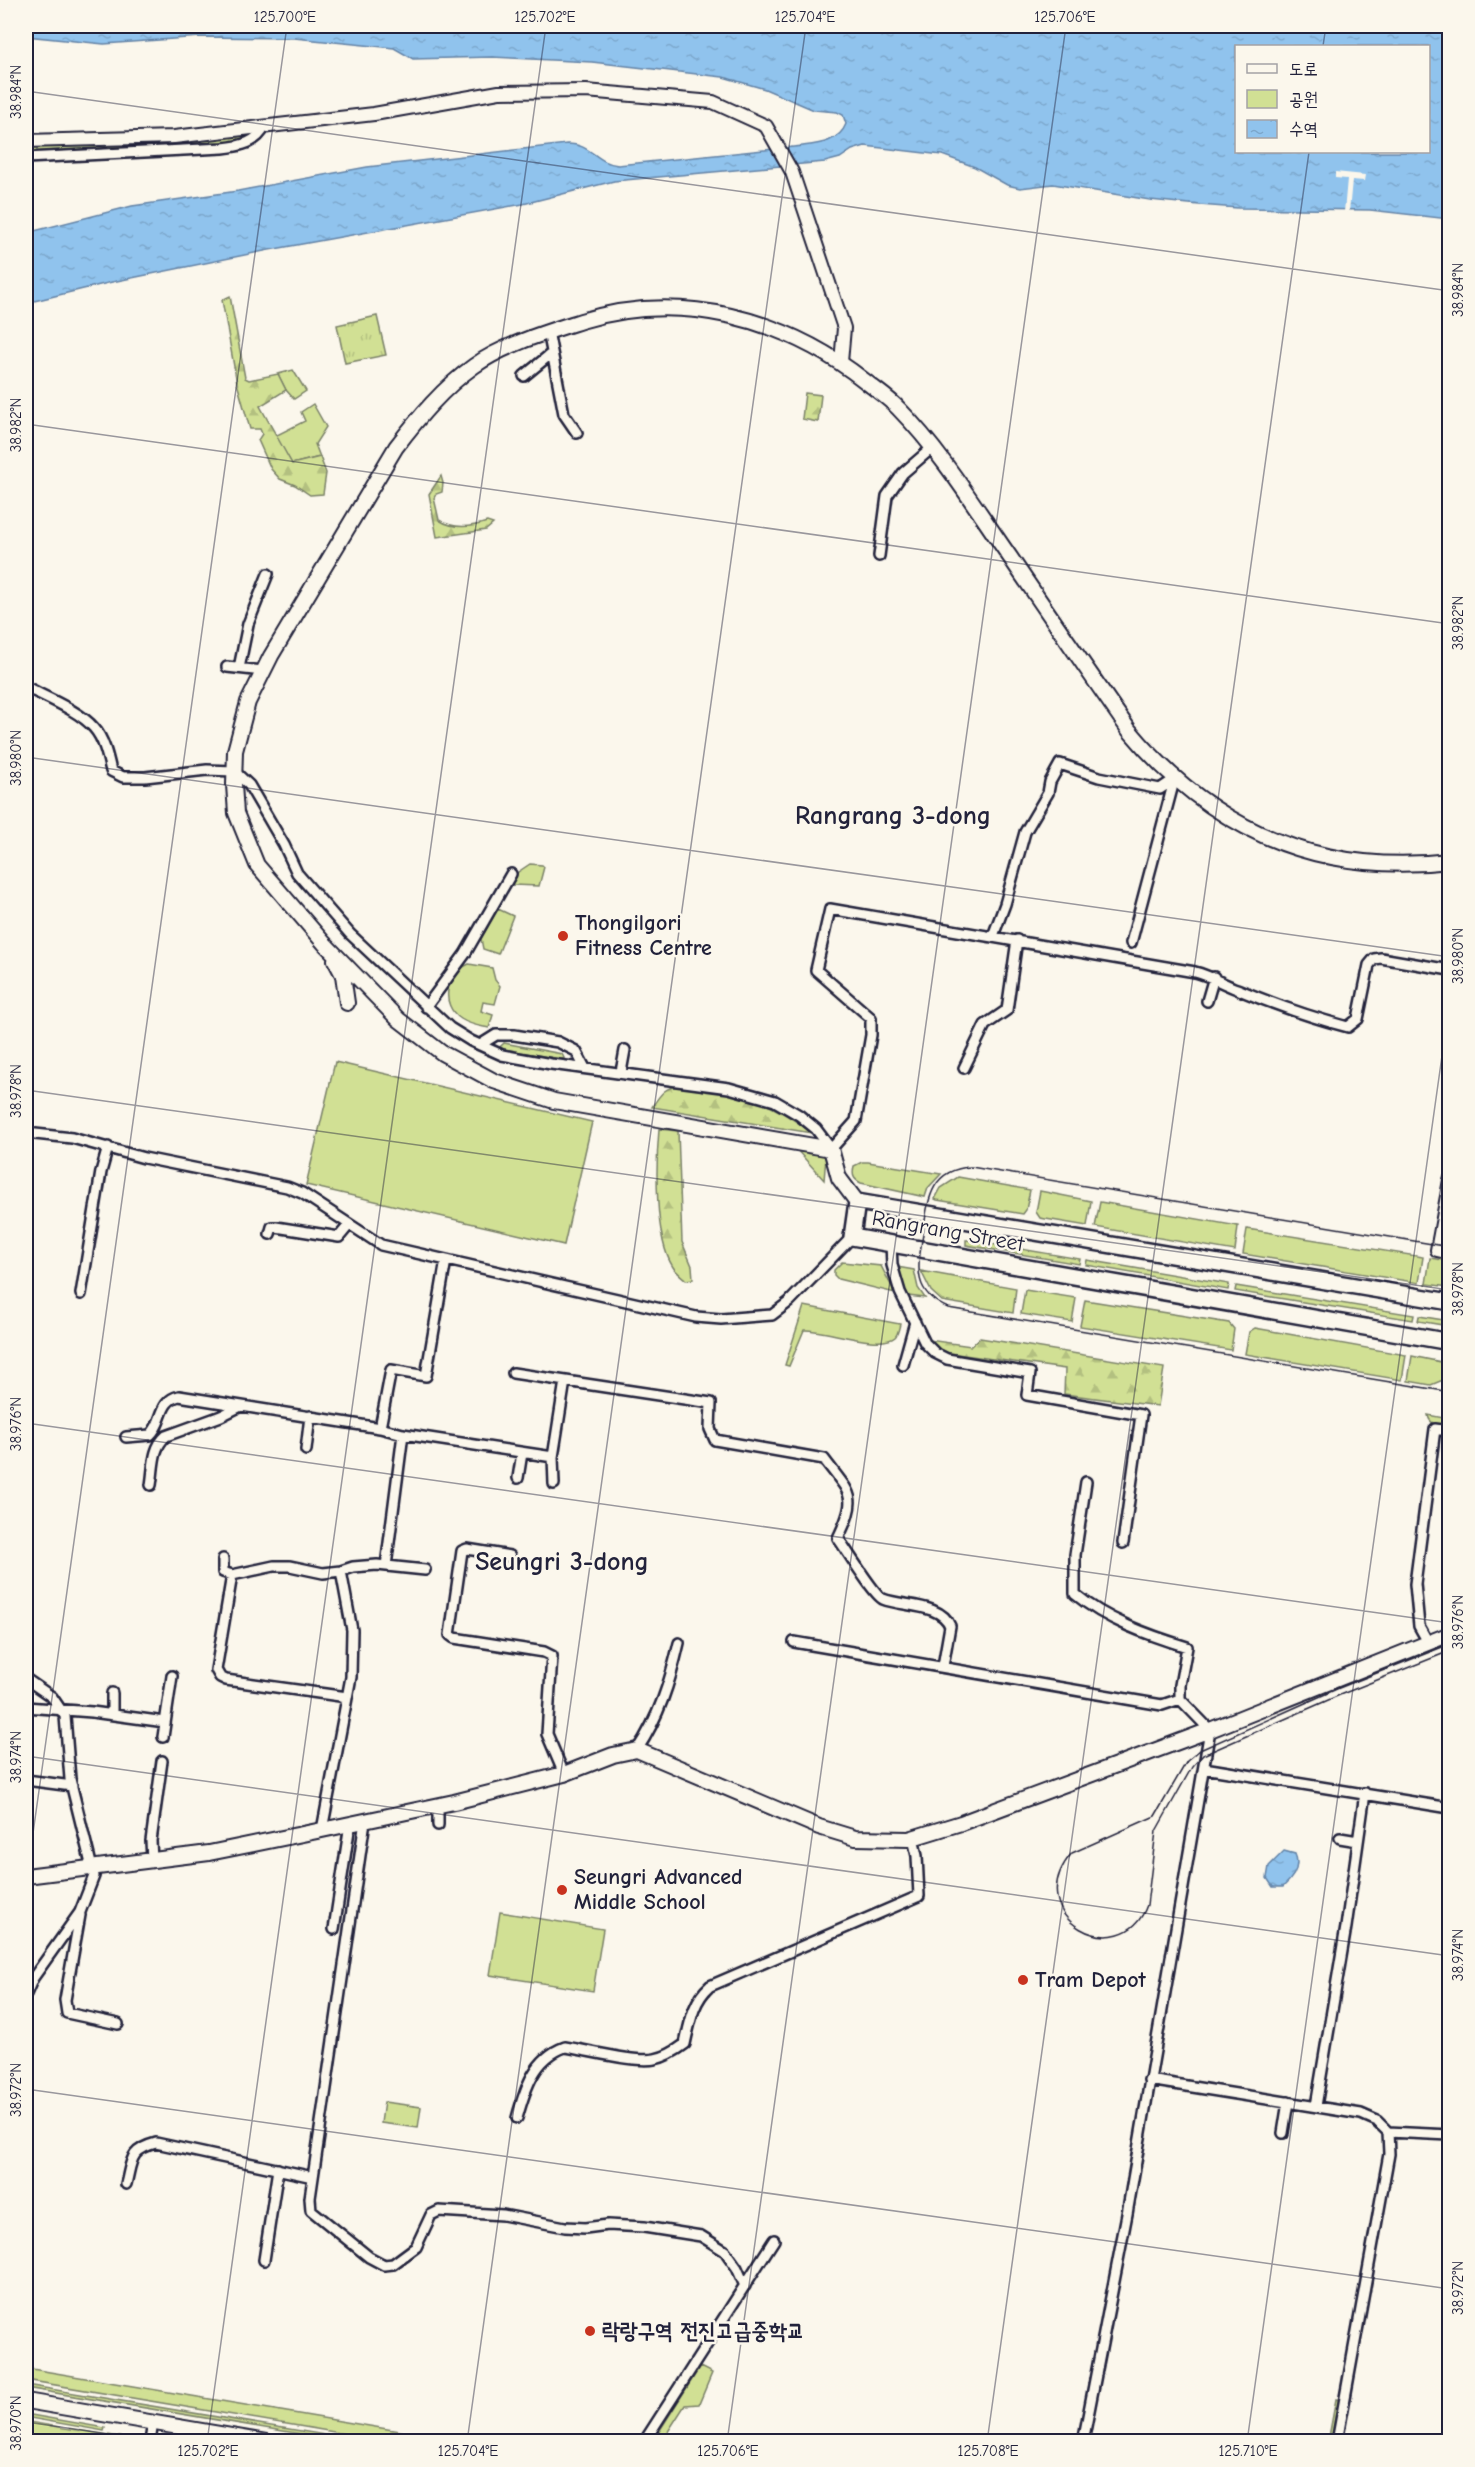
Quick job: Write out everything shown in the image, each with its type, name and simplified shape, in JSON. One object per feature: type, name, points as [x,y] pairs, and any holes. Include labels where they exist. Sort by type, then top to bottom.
[{"type":"main road","points":[[857,1202],[839,1178],[831,1149],[554,1101],[504,1085],[442,1053],[398,1018],[324,943],[257,865],[245,840],[236,813],[234,771],[240,728],[248,702],[263,671],[396,447],[419,417],[476,365],[548,332],[609,312],[654,307],[737,316],[810,343],[840,362],[898,407],[932,448],[1129,730],[1150,756],[1188,790],[1232,820],[1288,846],[1357,863],[1419,865],[1449,861]]},
{"type":"main road","points":[[324,943],[343,975],[347,1003]]},
{"type":"main road","name":"Rangrang Street","points":[[1449,1302],[857,1202],[852,1237],[1449,1342]]},
{"type":"main road","points":[[26,1876],[209,1852],[366,1821],[564,1774],[613,1755],[637,1750],[819,1827],[855,1838],[889,1840],[913,1838],[961,1823],[1210,1730],[1449,1634]]},
{"type":"main road","points":[[26,2401],[267,2442]]},
{"type":"street","points":[[26,141],[174,137],[374,114],[499,92],[586,91],[713,102],[766,126],[792,172],[844,328],[840,362]]},
{"type":"street","points":[[26,158],[223,148],[253,141],[261,136],[266,126]]},
{"type":"street","points":[[548,332],[564,414],[577,433]]},
{"type":"street","points":[[524,376],[552,353]]},
{"type":"street","points":[[879,556],[887,496],[903,473],[932,448]]},
{"type":"street","points":[[239,668],[248,624],[268,574]]},
{"type":"street","points":[[227,667],[263,671]]},
{"type":"street","points":[[26,687],[51,699],[94,728],[102,743],[111,771],[123,777],[145,777],[207,770],[234,771],[249,784],[284,845],[297,873],[350,934],[450,1028],[502,1055],[729,1088],[775,1101],[799,1114],[816,1129],[831,1149],[856,1121],[872,1035],[871,1018],[816,970],[830,909],[1017,940],[1214,977],[1234,988],[1307,1015],[1348,1027],[1358,1019],[1369,965],[1374,959],[1381,958],[1449,970]]},
{"type":"street","points":[[993,936],[1005,904],[1025,832],[1048,793],[1050,782],[1060,764],[1099,777],[1160,789],[1175,779]]},
{"type":"street","points":[[1131,943],[1175,779]]},
{"type":"street","points":[[426,1007],[465,954],[511,874]]},
{"type":"street","points":[[964,1068],[985,1025],[1007,1010],[1017,940]]},
{"type":"street","points":[[1207,1001],[1214,977]]},
{"type":"street","points":[[480,1045],[496,1035],[514,1035],[558,1042],[576,1051],[585,1068]]},
{"type":"street","points":[[621,1072],[625,1050]]},
{"type":"street","points":[[26,1133],[72,1138],[144,1158],[287,1187],[302,1193],[381,1245],[696,1317],[742,1318],[772,1315],[789,1302],[852,1237]]},
{"type":"street","points":[[81,1294],[100,1172],[108,1147]]},
{"type":"street","points":[[1449,1180],[1437,1251],[1449,1252]]},
{"type":"street","points":[[270,1234],[272,1227],[276,1227],[339,1237],[349,1225]]},
{"type":"street","points":[[891,1244],[892,1265],[900,1292],[925,1343],[935,1353],[947,1359],[1029,1373],[1027,1395],[1141,1415],[1123,1543]]},
{"type":"street","points":[[380,1428],[391,1370],[426,1376],[441,1278],[446,1260]]},
{"type":"street","points":[[903,1365],[915,1322]]},
{"type":"street","points":[[513,1373],[711,1403],[710,1429],[715,1440],[824,1459],[850,1493],[850,1514],[838,1538],[880,1598],[901,1605],[936,1611],[948,1620],[950,1626],[943,1666]]},
{"type":"street","points":[[554,1484],[553,1457],[565,1381]]},
{"type":"street","points":[[126,1437],[150,1435],[159,1425],[165,1405],[171,1398],[179,1396],[553,1457]]},
{"type":"street","points":[[151,1485],[156,1447],[160,1441],[166,1436],[241,1406]]},
{"type":"street","points":[[306,1450],[310,1416]]},
{"type":"street","points":[[1428,1642],[1419,1626],[1415,1584],[1435,1429],[1449,1431]]},
{"type":"street","points":[[386,1566],[403,1434]]},
{"type":"street","points":[[518,1478],[522,1453]]},
{"type":"street","points":[[1083,2442],[1128,2214],[1210,1730],[1180,1699],[1180,1685],[1187,1647],[1154,1637],[1092,1608],[1075,1594],[1075,1555],[1086,1482]]},
{"type":"street","points":[[510,1556],[467,1549],[462,1551],[450,1635],[454,1638],[544,1652],[552,1656],[547,1734],[564,1774]]},
{"type":"street","points":[[223,1559],[223,1572],[231,1575],[274,1566],[290,1566],[322,1573],[353,1567],[386,1566],[425,1570]]},
{"type":"street","points":[[322,1830],[351,1677],[352,1630],[341,1571]]},
{"type":"street","points":[[231,1575],[216,1670],[220,1677],[347,1697]]},
{"type":"street","points":[[794,1642],[1162,1705],[1180,1699]]},
{"type":"street","points":[[637,1750],[652,1727],[670,1681],[680,1643]]},
{"type":"street","points":[[163,1737],[172,1676]]},
{"type":"street","points":[[26,1679],[52,1697],[65,1716],[72,1786],[94,1876],[80,1912],[65,2000],[66,2017],[118,2024]]},
{"type":"street","points":[[112,1693],[112,1714]]},
{"type":"street","points":[[26,1707],[60,1708],[165,1722]]},
{"type":"street","points":[[152,1860],[151,1842],[162,1761]]},
{"type":"street","points":[[1203,1768],[1449,1808]]},
{"type":"street","points":[[26,1780],[72,1786]]},
{"type":"street","points":[[1316,2106],[1365,1793]]},
{"type":"street","points":[[438,1805],[438,1825]]},
{"type":"street","points":[[366,1821],[310,2198],[311,2210],[369,2257],[384,2265],[393,2264],[416,2247],[431,2215],[439,2211],[468,2214],[479,2212],[565,2227],[635,2226],[701,2235],[725,2251],[737,2268],[745,2286]]},
{"type":"street","points":[[334,1929],[350,1824]]},
{"type":"street","points":[[516,2118],[525,2088],[537,2067],[555,2050],[565,2047],[641,2059],[656,2059],[685,2044],[693,2010],[700,1995],[710,1986],[922,1898],[913,1838]]},
{"type":"street","points":[[1340,1838],[1358,1841]]},
{"type":"street","points":[[26,1994],[33,1978],[80,1912]]},
{"type":"street","points":[[1149,2080],[1361,2114],[1377,2121],[1388,2132],[1449,2135]]},
{"type":"street","points":[[1283,2133],[1288,2102]]},
{"type":"street","points":[[1337,2442],[1389,2154],[1388,2132]]},
{"type":"street","points":[[126,2184],[133,2155],[141,2147],[156,2143],[313,2177]]},
{"type":"street","points":[[264,2260],[279,2169]]},
{"type":"street","points":[[644,2442],[774,2240]]},
{"type":"street","points":[[150,2442],[153,2422]]},
{"type":"green space","points":[[254,135],[253,138],[219,146],[26,153],[26,147],[148,144]]},
{"type":"green space","points":[[230,296],[245,378],[249,380],[278,374],[286,390],[260,406],[292,464],[320,457],[326,473],[323,494],[310,495],[280,479],[271,469],[258,440],[262,434],[260,429],[250,429],[237,383],[222,300]]},
{"type":"green space","points":[[377,316],[386,355],[345,363],[337,325]]},
{"type":"green space","points":[[293,370],[306,391],[294,399],[286,390],[278,374]]},
{"type":"green space","points":[[805,393],[821,395],[818,422],[802,419]]},
{"type":"green space","points":[[313,404],[326,427],[315,444],[320,457],[292,464],[275,436],[305,421],[301,412]]},
{"type":"green space","points":[[441,476],[442,492],[436,494],[434,498],[439,520],[456,526],[487,522],[493,524],[486,530],[437,537],[429,494]]},
{"type":"green space","points":[[530,864],[544,867],[539,886],[513,885],[511,882],[518,872]]},
{"type":"green space","points":[[498,909],[513,916],[498,954],[483,949],[481,939]]},
{"type":"green space","points":[[469,964],[492,968],[495,980],[500,986],[495,1004],[483,1002],[481,1011],[493,1015],[489,1028],[464,1021],[454,1013],[450,1005],[448,990],[451,982],[461,969]]},
{"type":"green space","points":[[504,1043],[562,1054],[564,1058],[503,1049],[500,1047]]},
{"type":"green space","points":[[335,1062],[592,1122],[564,1245],[306,1185]]},
{"type":"green space","points":[[682,1085],[751,1098],[780,1111],[812,1133],[652,1107],[664,1092],[671,1087]]},
{"type":"green space","points":[[659,1129],[678,1131],[682,1242],[692,1266],[693,1279],[686,1280],[674,1269],[662,1238],[657,1180]]},
{"type":"green space","points":[[795,1148],[820,1153],[826,1157],[824,1180]]},
{"type":"green space","points":[[862,1162],[941,1174],[928,1188],[925,1197],[861,1183],[855,1178],[853,1172],[854,1166]]},
{"type":"green space","points":[[958,1177],[1030,1190],[1026,1210],[1023,1214],[935,1199],[941,1188]]},
{"type":"green space","points":[[1040,1191],[1091,1201],[1087,1226],[1040,1218],[1036,1212]]},
{"type":"green space","points":[[1100,1202],[1238,1226],[1235,1251],[1095,1227]]},
{"type":"green space","points":[[1247,1229],[1423,1257],[1419,1283],[1243,1254]]},
{"type":"green space","points":[[966,1240],[1080,1259],[1079,1264],[966,1245]]},
{"type":"green space","points":[[1430,1258],[1449,1261],[1449,1287],[1426,1284]]},
{"type":"green space","points":[[1087,1260],[1229,1284],[1228,1290],[1086,1265]]},
{"type":"green space","points":[[842,1262],[881,1266],[895,1293],[838,1279],[834,1275],[834,1270]]},
{"type":"green space","points":[[897,1267],[914,1270],[918,1288],[925,1298],[908,1296],[897,1274]]},
{"type":"green space","points":[[921,1271],[1016,1288],[1013,1313],[942,1301],[931,1291]]},
{"type":"green space","points":[[1236,1286],[1414,1315],[1413,1320],[1235,1291]]},
{"type":"green space","points":[[1025,1290],[1076,1298],[1072,1322],[1021,1314]]},
{"type":"green space","points":[[1085,1300],[1229,1323],[1234,1329],[1231,1350],[1080,1326]]},
{"type":"green space","points":[[804,1306],[900,1324],[898,1333],[888,1340],[877,1341],[804,1330],[789,1366],[785,1365]]},
{"type":"green space","points":[[1419,1316],[1449,1321],[1449,1326],[1418,1321]]},
{"type":"green space","points":[[1255,1328],[1406,1355],[1402,1380],[1245,1354],[1249,1332]]},
{"type":"green space","points":[[980,1338],[1164,1368],[1158,1406],[1064,1394],[1065,1369],[943,1352],[929,1340],[971,1346]]},
{"type":"green space","points":[[1412,1356],[1441,1362],[1446,1371],[1443,1380],[1431,1385],[1408,1381]]},
{"type":"green space","points":[[1428,1415],[1449,1419],[1449,1427],[1433,1423]]},
{"type":"green space","points":[[500,1912],[603,1929],[593,1991],[490,1975]]},
{"type":"green space","points":[[384,2102],[421,2107],[418,2128],[381,2123]]},
{"type":"green space","points":[[700,2367],[712,2373],[699,2404],[685,2405],[662,2441],[653,2441]]},
{"type":"green space","points":[[26,2368],[458,2441],[387,2441],[26,2380]]},
{"type":"green space","points":[[26,2385],[361,2441],[343,2441],[26,2388]]},
{"type":"green space","points":[[1336,2399],[1341,2400],[1333,2441],[1328,2442]]},
{"type":"green space","points":[[31,2415],[105,2428],[104,2431],[30,2418]]},
{"type":"green space","points":[[26,2423],[121,2437],[120,2441],[26,2441]]},
{"type":"water","points":[[26,26],[1449,26],[1449,219],[1370,210],[1238,208],[1199,205],[1150,200],[1053,184],[1020,188],[1007,185],[975,167],[942,155],[865,146],[852,150],[840,158],[825,162],[614,181],[523,204],[269,250],[112,282],[26,303],[26,233],[132,206],[238,191],[367,167],[567,144],[582,147],[603,160],[618,165],[803,146],[822,143],[834,138],[839,135],[846,124],[843,115],[837,112],[814,110],[765,89],[723,77],[592,62],[492,57],[413,59],[394,48],[294,38],[201,37],[104,44],[26,36]]},
{"type":"water","points":[[1284,1851],[1295,1854],[1296,1868],[1283,1887],[1273,1887],[1267,1878],[1269,1866]]},
{"type":"pier","points":[[1335,172],[1365,175],[1364,181],[1352,180],[1349,212],[1344,212],[1347,179],[1335,178]]},
{"type":"tram line","points":[[1450,1247],[971,1167],[957,1169],[947,1174],[939,1180],[934,1189],[927,1210],[919,1267],[920,1277],[928,1294],[936,1302],[948,1308],[1450,1392]]},
{"type":"tram line","points":[[1450,1644],[1339,1688],[1200,1750],[1187,1761],[1155,1816],[1072,1853],[1058,1877],[1057,1898],[1065,1916],[1080,1928],[1098,1935],[1117,1934],[1135,1925],[1147,1905],[1156,1831],[1192,1767],[1203,1755],[1342,1694],[1450,1651]]},
{"type":"place","name":"Thongilgori Fitness Centre","points":[[563,936]]},
{"type":"place","name":"Seungri Advanced Middle School","points":[[562,1890]]},
{"type":"place","name":"Tram Depot","points":[[1023,1980]]},
{"type":"place","name":"락랑구역 전진고급중학교","points":[[590,2331]]},
{"type":"district","name":"Rangrang 3-dong","points":[[893,816]]},
{"type":"district","name":"Seungri 3-dong","points":[[562,1562]]}]
